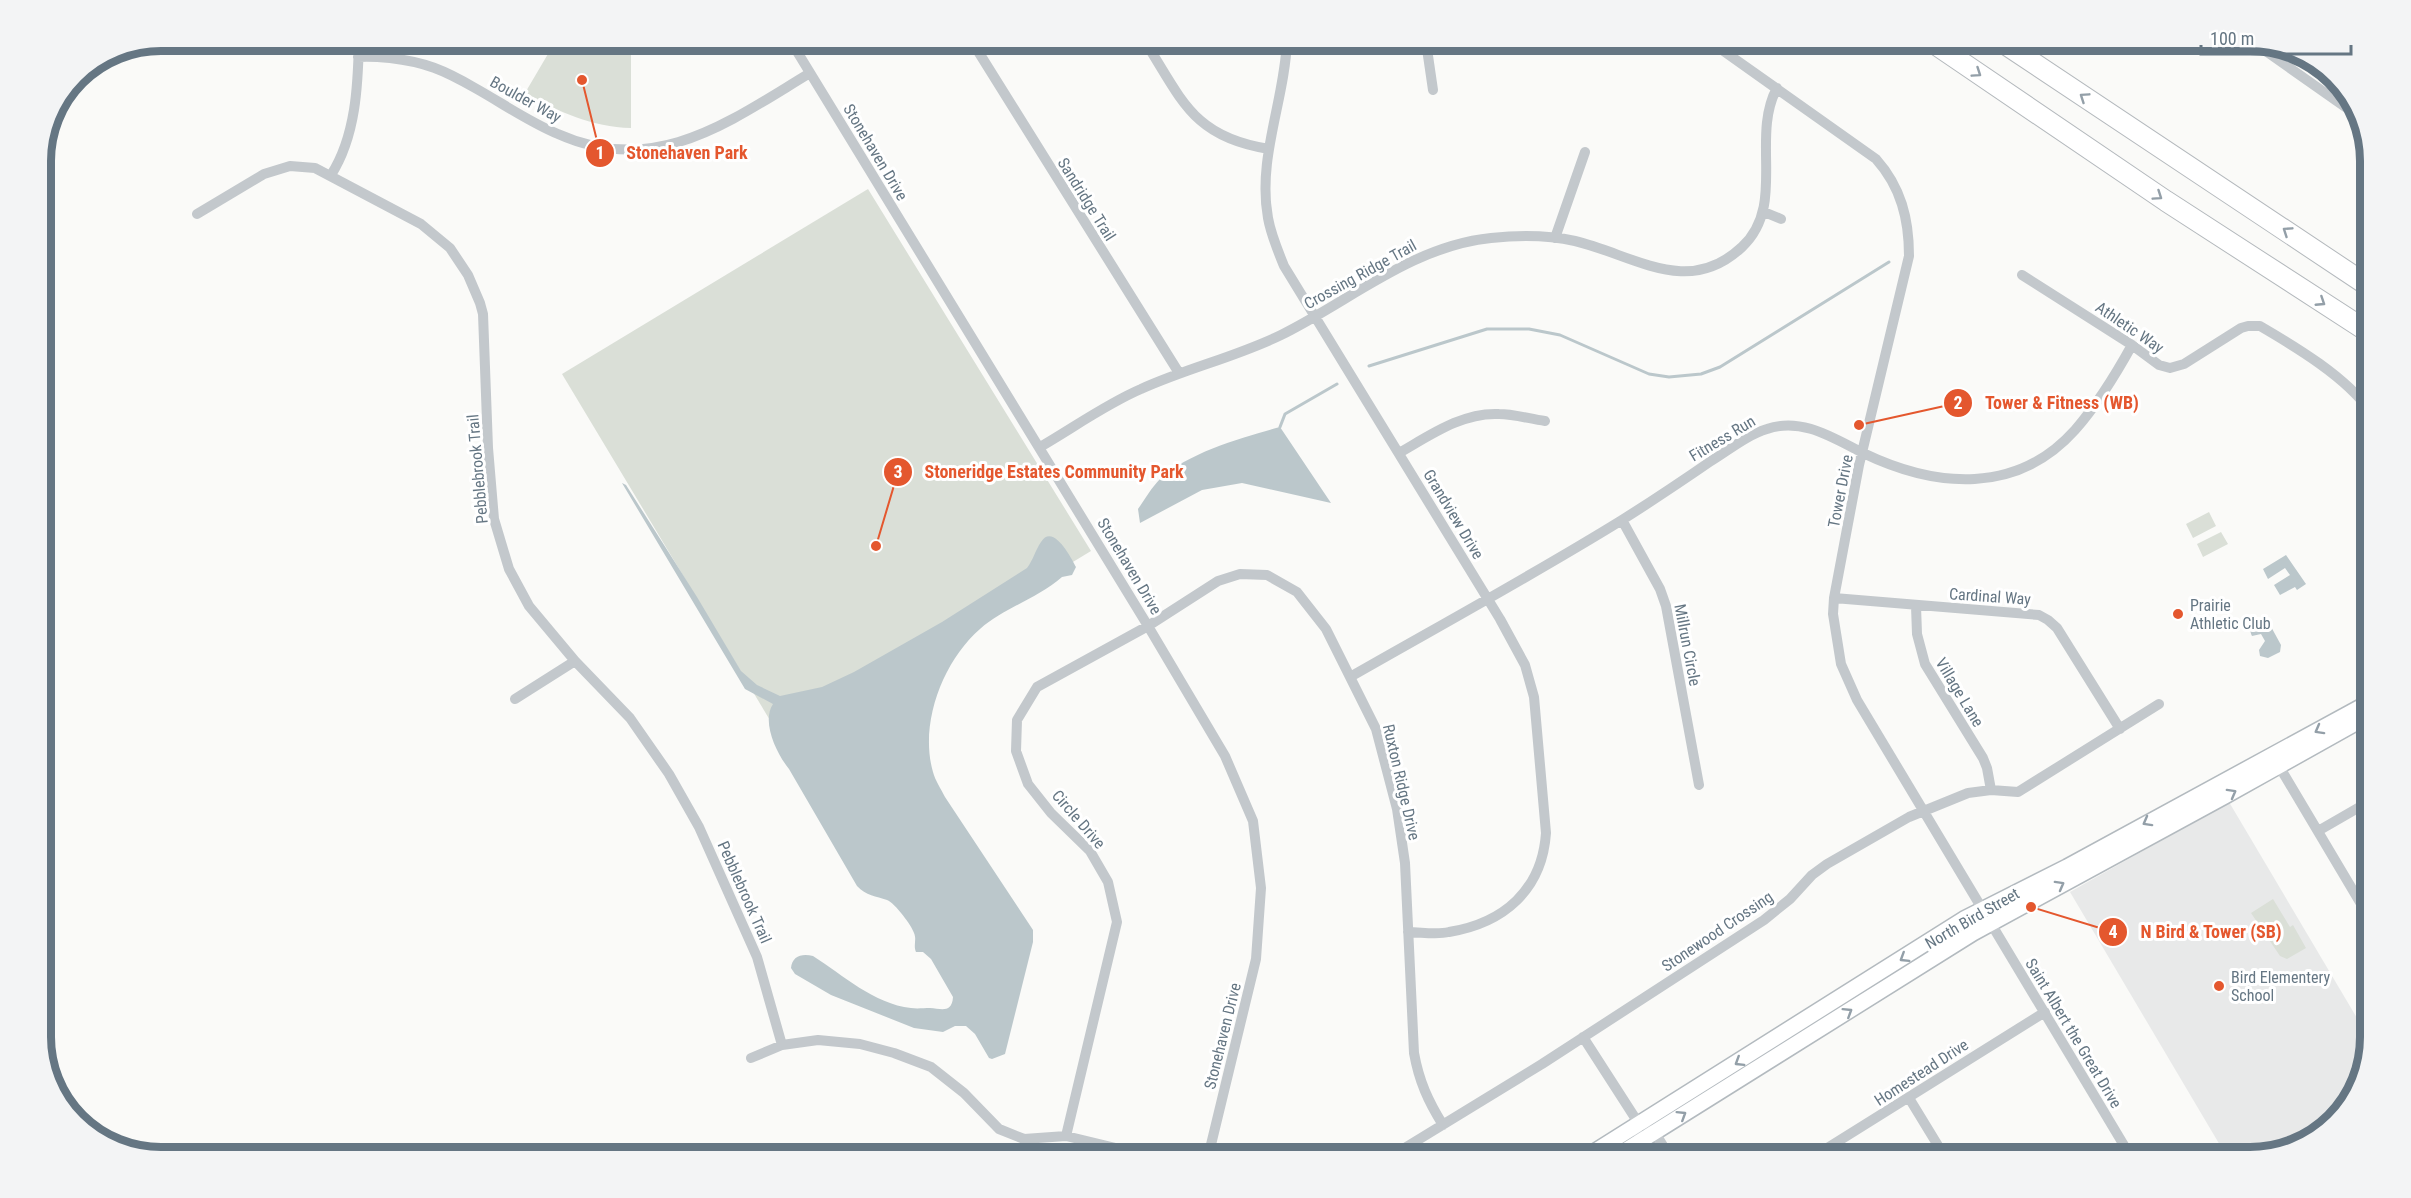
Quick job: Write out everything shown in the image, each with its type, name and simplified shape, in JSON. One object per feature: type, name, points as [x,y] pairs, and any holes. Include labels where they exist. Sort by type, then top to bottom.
[{"type":"highway","points":[[1945,51],[2166,201],[2360,327]]},
{"type":"highway","points":[[2016,51],[2360,280]]},
{"type":"street","points":[[331,175],[346,146],[358,83],[358,51]]},
{"type":"street","name":"Stonehaven Drive","points":[[797,51],[1148,626],[1225,756],[1253,821],[1262,888],[1257,959],[1211,1147]]},
{"type":"street","name":"Sandridge Trail","points":[[978,51],[1179,374]]},
{"type":"street","points":[[1151,51],[1175,92],[1198,120],[1218,134],[1237,143],[1269,149]]},
{"type":"street","name":"Grandview Drive","points":[[1285,51],[1269,149],[1266,196],[1273,236],[1284,266],[1488,598],[1525,665],[1534,697],[1546,833],[1545,853],[1531,884],[1511,907],[1483,924],[1447,933],[1408,932]]},
{"type":"street","points":[[1427,51],[1433,90]]},
{"type":"street","name":"Tower Drive","points":[[1724,51],[1876,159],[1897,188],[1904,209],[1909,235],[1909,256],[1862,452],[1834,598],[1833,614],[1841,664],[1848,682],[1987,916]]},
{"type":"street","points":[[2268,53],[2348,110]]},
{"type":"street","name":"Boulder Way","points":[[358,57],[418,61],[441,69],[559,135],[591,146],[609,148],[659,147],[694,139],[717,129],[810,73]]},
{"type":"street","points":[[1777,88],[1770,102],[1765,123],[1764,212],[1781,219]]},
{"type":"street","points":[[1555,238],[1586,152]]},
{"type":"street","name":"Pebblebrook Trail","points":[[197,214],[264,174],[290,166],[315,168],[421,224],[450,248],[468,275],[483,314],[488,448],[494,519],[509,569],[529,606],[575,661],[630,718],[669,774],[699,826],[757,957],[782,1045]]},
{"type":"street","name":"Crossing Ridge Trail","points":[[1040,447],[1139,390],[1253,348],[1316,316],[1405,264],[1455,244],[1518,236],[1555,238],[1611,251],[1662,269],[1684,273],[1715,265],[1742,247],[1764,212]]},
{"type":"street","name":"Athletic Way","points":[[2022,275],[2132,345],[2159,365],[2170,368],[2195,358],[2241,328],[2260,326],[2318,362],[2360,399]]},
{"type":"street","name":"Fitness Run","points":[[1350,677],[1622,520],[1729,449],[1768,428],[1805,427],[1821,432],[1881,461],[1952,480],[1972,481],[2031,465],[2076,429],[2132,345]]},
{"type":"street","points":[[1399,453],[1438,430],[1477,416],[1497,413],[1545,422]]},
{"type":"street","name":"Millrun Circle","points":[[1622,520],[1660,589],[1666,606],[1699,784]]},
{"type":"street","name":"Ruxton Ridge Drive","points":[[1148,626],[1218,580],[1240,574],[1267,574],[1297,592],[1326,629],[1376,729],[1397,809],[1405,863],[1413,1043],[1418,1078],[1426,1099],[1443,1125]]},
{"type":"street","name":"Cardinal Way","points":[[1834,598],[2038,615],[2057,628],[2120,729]]},
{"type":"street","name":"Village Lane","points":[[1917,606],[1917,634],[1925,664],[1983,758],[1988,768],[1991,790]]},
{"type":"street","name":"Circle Drive","points":[[1066,1136],[1117,922],[1108,882],[1090,851],[1051,813],[1028,784],[1016,751],[1017,720],[1037,687],[1148,626]]},
{"type":"street","points":[[515,699],[575,661]]},
{"type":"street","name":"Stonewood Crossing","points":[[1408,1147],[1764,920],[1827,864],[1923,810],[1955,796],[1977,790],[2018,792],[2159,704]]},
{"type":"street","name":"North Bird Street","points":[[2276,761],[2360,708]]},
{"type":"street","name":"North Bird Street","points":[[1632,1147],[1987,916],[2276,761],[2360,720]]},
{"type":"street","points":[[2276,761],[2360,902]]},
{"type":"street","points":[[2318,831],[2360,807]]},
{"type":"street","name":"North Bird Street","points":[[1603,1147],[1964,920],[1987,916]]},
{"type":"street","name":"Saint Albert the Great Drive","points":[[1987,916],[2125,1147]]},
{"type":"street","name":"Homestead Drive","points":[[1831,1147],[2045,1012]]},
{"type":"street","points":[[1583,1037],[1639,1124],[1655,1133],[1663,1147]]},
{"type":"street","points":[[751,1058],[782,1045],[818,1040],[860,1044],[894,1053],[931,1067],[964,1093],[999,1129],[1024,1138],[1066,1136],[1110,1147]]},
{"type":"street","points":[[1909,1098],[1938,1147]]},
{"type":"street","points":[[1639,1124],[1639,1142],[1642,1147]]},
{"type":"shaded area","points":[[550,51],[631,51],[631,128],[603,125],[576,117],[525,93]]},
{"type":"shaded area","points":[[868,189],[1091,551],[868,686],[875,895],[562,374]]},
{"type":"shaded area","points":[[1280,427],[1331,503],[1242,483],[1202,490],[1140,523],[1138,509],[1151,489],[1172,469],[1201,453]]},
{"type":"shaded area","points":[[622,483],[626,485],[697,597],[741,671],[757,685],[780,696],[822,687],[854,672],[942,622],[1027,568],[1046,537],[1051,536],[1062,544],[1076,567],[1072,575],[1062,577],[989,622],[967,642],[955,658],[937,694],[929,734],[929,753],[938,784],[1033,930],[1033,942],[1005,1054],[989,1058],[975,1034],[966,1026],[955,1026],[943,1032],[914,1028],[831,995],[795,974],[791,968],[793,961],[798,956],[809,955],[872,995],[897,1005],[942,1009],[951,1006],[953,997],[931,959],[923,952],[916,952],[914,933],[903,915],[887,900],[868,894],[857,886],[776,747],[769,720],[773,704],[745,689]]},
{"type":"shaded area","points":[[2209,512],[2216,526],[2193,538],[2186,524]]},
{"type":"shaded area","points":[[2221,532],[2228,544],[2203,557],[2197,544]]},
{"type":"shaded area","points":[[2286,555],[2306,584],[2297,590],[2295,587],[2280,595],[2274,585],[2290,575],[2285,568],[2268,579],[2263,569]]},
{"type":"shaded area","points":[[2253,617],[2260,622],[2269,623],[2281,645],[2280,652],[2268,658],[2260,656],[2259,650],[2265,641],[2261,634],[2252,636],[2250,627]]},
{"type":"shaded area","points":[[2229,802],[2360,1023],[2359,1052],[2354,1073],[2349,1086],[2333,1110],[2311,1129],[2286,1141],[2265,1146],[2221,1147],[2070,892]]},
{"type":"shaded area","points":[[2273,899],[2290,927],[2293,925],[2306,948],[2287,959],[2280,956],[2251,913]]},
{"type":"waterway","points":[[1369,366],[1487,329],[1529,329],[1560,335],[1649,374],[1669,377],[1701,374],[1720,367],[1889,262]]},
{"type":"waterway","points":[[1280,427],[1285,414],[1337,384]]},
{"type":"place","name":"Stonehaven Park","points":[[582,80]]},
{"type":"place","name":"Tower & Fitness (WB)","points":[[1859,425]]},
{"type":"place","name":"Stoneridge Estates Community Park","points":[[876,546]]},
{"type":"place","name":"Prairie Athletic Club","points":[[2178,614]]},
{"type":"place","name":"N Bird & Tower (SB)","points":[[2031,907]]},
{"type":"place","name":"Bird Elementery School","points":[[2219,986]]}]
